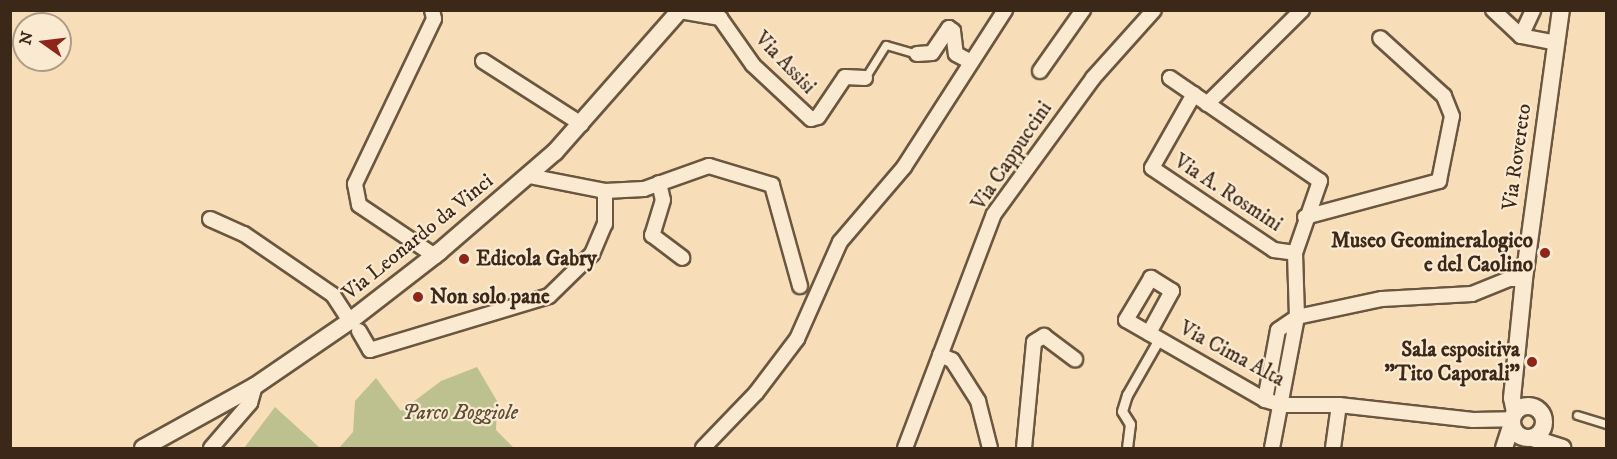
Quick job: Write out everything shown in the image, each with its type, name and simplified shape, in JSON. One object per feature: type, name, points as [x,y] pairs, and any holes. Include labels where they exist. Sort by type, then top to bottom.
[{"type":"street","points":[[432,10],[434,19],[355,184],[359,205],[435,256]]},
{"type":"street","points":[[703,448],[756,393],[798,339],[840,242],[904,167],[969,61],[1005,10]]},
{"type":"street","points":[[1040,71],[1083,10]]},
{"type":"street","name":"Via Cappuccini","points":[[905,448],[993,214],[1093,78],[1154,10]]},
{"type":"street","points":[[1207,104],[1302,10]]},
{"type":"street","points":[[1493,10],[1521,36],[1556,43]]},
{"type":"street","points":[[1521,36],[1533,10]]},
{"type":"street","name":"Via Rovereto","points":[[1504,448],[1517,415],[1514,381],[1524,279],[1561,10]]},
{"type":"street","name":"Via Leonardo da Vinci","points":[[143,448],[255,386],[354,326],[529,176],[580,124],[680,11]]},
{"type":"street","name":"Via Assisi","points":[[680,11],[724,14],[753,65],[811,119],[818,117],[845,77],[866,78]]},
{"type":"street","name":"Via Assisi","points":[[917,54],[932,53],[949,28],[953,31],[956,54],[969,61]]},
{"type":"street","points":[[1305,217],[1439,181],[1452,116],[1444,96],[1380,38]]},
{"type":"street","points":[[483,61],[580,124]]},
{"type":"street","points":[[1170,78],[1320,181],[1305,217],[1295,253],[1297,317],[1272,448]]},
{"type":"street","name":"Via A. Rosmini","points":[[1194,94],[1152,168],[1274,250],[1295,253]]},
{"type":"street","points":[[529,176],[605,191],[644,189],[710,166],[772,185],[800,286]]},
{"type":"street","points":[[659,183],[663,200],[652,235],[682,258]]},
{"type":"street","points":[[210,219],[244,234],[333,295],[370,350],[549,296],[592,254],[605,224],[605,191]]},
{"type":"street","points":[[1265,400],[1278,330],[1297,317],[1382,299],[1472,294],[1509,279],[1524,279]]},
{"type":"street","points":[[1024,448],[1034,342],[1044,336],[1075,359]]},
{"type":"street","points":[[1127,448],[1130,424],[1122,411],[1154,336]]},
{"type":"street","name":"Via Cima Alta","points":[[1154,336],[1265,400],[1282,405],[1339,405],[1473,420],[1517,415]]},
{"type":"street","points":[[940,355],[952,360],[978,401],[990,448]]},
{"type":"street","points":[[211,448],[250,404],[255,386]]},
{"type":"street","points":[[1333,448],[1339,405]]},
{"type":"street","points":[[1542,414],[1545,424],[1563,448],[1524,442],[1516,433],[1517,415],[1542,414]]},
{"type":"street","points":[[1524,442],[1541,433],[1545,424]]},
{"type":"lane","name":"Via Assisi","points":[[866,78],[886,45],[917,54]]},
{"type":"lane","points":[[1577,416],[1606,424]]},
{"type":"green space","name":"Parco Boggiole","points":[[477,367],[497,401],[496,430],[514,448],[339,448],[353,432],[355,401],[376,378],[401,411],[441,381]]},
{"type":"green space","points":[[275,407],[320,448],[244,448]]},
{"type":"place","name":"Museo Geomineralogico e del Caolino","points":[[1545,253]]},
{"type":"place","name":"Edicola Gabry","points":[[464,259]]},
{"type":"place","name":"Non solo pane","points":[[418,297]]},
{"type":"place","name":"Sala espositiva \"Tito Caporali\"","points":[[1532,362]]}]
